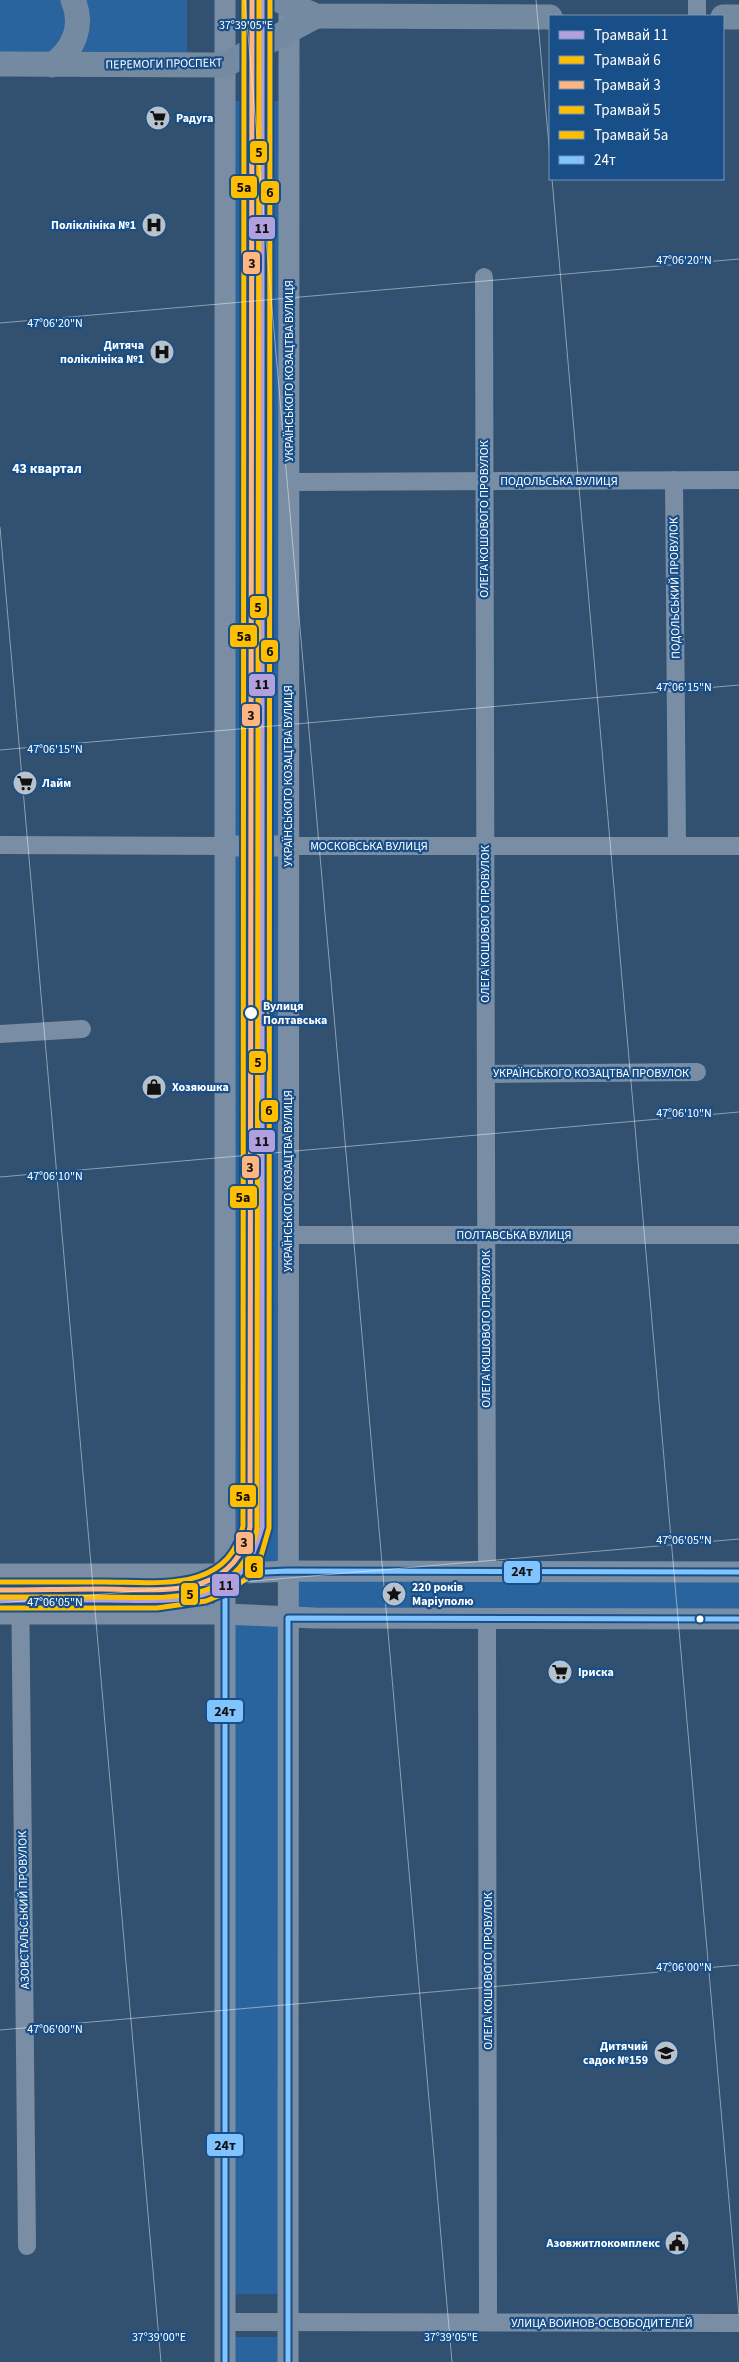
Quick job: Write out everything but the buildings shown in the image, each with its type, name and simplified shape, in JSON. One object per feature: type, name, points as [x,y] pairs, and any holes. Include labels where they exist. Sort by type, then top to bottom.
[{"type":"main road","points":[[52,65],[66,54],[75,38],[78,21],[73,0]]},
{"type":"main road","name":"ПЕРЕМОГИ ПРОСПЕКТ","points":[[285,1],[316,16],[549,17]]},
{"type":"main road","name":"ПЕРЕМОГИ ПРОСПЕКТ","points":[[0,64],[225,65],[316,16]]},
{"type":"main road","points":[[724,17],[739,17]]},
{"type":"street","points":[[225,0],[225,2362]]},
{"type":"street","points":[[697,0],[697,15]]},
{"type":"street","name":"УКРАЇНСЬКОГО КОЗАЦТВА ВУЛИЦЯ","points":[[285,1],[289,31],[288,2362]]},
{"type":"street","name":"ОЛЕГА КОШОВОГО ПРОВУЛОК","points":[[484,276],[487,1572]]},
{"type":"street","name":"ПОДОЛЬСЬКИЙ ПРОВУЛОК","points":[[674,480],[677,846]]},
{"type":"street","name":"ПОДОЛЬСЬКА ВУЛИЦЯ","points":[[289,482],[739,480]]},
{"type":"street","name":"МОСКОВСЬКА ВУЛИЦЯ","points":[[0,845],[739,846]]},
{"type":"street","points":[[0,1034],[82,1029]]},
{"type":"street","name":"УКРАЇНСЬКОГО КОЗАЦТВА ПРОВУЛОК","points":[[486,1074],[697,1072]]},
{"type":"street","name":"ПОЛТАВСЬКА ВУЛИЦЯ","points":[[288,1235],[739,1236]]},
{"type":"street","points":[[10,1574],[225,1574],[288,1571],[739,1572]]},
{"type":"street","name":"АЗОВСТАЛЬСЬКИЙ ПРОВУЛОК","points":[[10,1574],[27,2246]]},
{"type":"street","points":[[10,1614],[225,1614],[288,1618],[739,1619]]},
{"type":"street","name":"ОЛЕГА КОШОВОГО ПРОВУЛОК","points":[[487,1619],[488,2322]]},
{"type":"street","name":"УЛИЦА ВОИНОВ-ОСВОБОДИТЕЛЕЙ","points":[[225,2322],[739,2322]]},
{"type":"shaded area","points":[[0,0],[187,0],[187,56],[0,56]]},
{"type":"shaded area","points":[[231,101],[283,101],[282,839],[231,840]]},
{"type":"shaded area","points":[[231,852],[282,852],[282,1566],[231,1567]]},
{"type":"shaded area","points":[[293,1575],[739,1576],[739,1613],[293,1612]]},
{"type":"shaded area","points":[[231,1622],[281,1625],[282,2294],[230,2294]]},
{"type":"shaded area","points":[[230,2337],[282,2337],[282,2362],[230,2362]]},
{"type":"tram line","name":"5а","points":[[0,1582],[142,1583],[185,1580],[205,1574],[222,1564],[235,1548],[243,1526],[244,0]]},
{"type":"tram line","name":"3","points":[[0,1590],[146,1590],[191,1586],[211,1580],[228,1568],[241,1551],[250,1527],[252,0]]},
{"type":"tram line","name":"5","points":[[0,1597],[148,1598],[173,1597],[196,1593],[217,1586],[234,1573],[248,1555],[257,1529],[259,0]]},
{"type":"tram line","name":"11","points":[[0,1600],[152,1601],[197,1596],[224,1586],[239,1575],[253,1553],[262,1527],[262,0]]},
{"type":"tram line","name":"6","points":[[0,1608],[157,1608],[206,1601],[228,1592],[247,1578],[261,1556],[269,1528],[270,0]]},
{"type":"transit line","name":"24т","points":[[225,2362],[225,1574],[288,1571],[739,1572]]},
{"type":"transit line","name":"24т","points":[[288,2362],[288,1618],[739,1619]]},
{"type":"place","name":"Радуга","points":[[158,118]]},
{"type":"place","name":"Поліклініка №1","points":[[154,225]]},
{"type":"place","name":"Дитяча поліклініка №1","points":[[162,352]]},
{"type":"place","name":"Лайм","points":[[25,783]]},
{"type":"place","name":"Вулиця Полтавська","points":[[251,1013]]},
{"type":"place","name":"Хозяюшка","points":[[154,1087]]},
{"type":"place","name":"220 років Маріуполю","points":[[394,1594]]},
{"type":"place","name":"Іриска","points":[[560,1672]]},
{"type":"place","name":"Дитячий садок №159","points":[[666,2053]]},
{"type":"place","name":"Азовжитлокомплекс","points":[[677,2243]]},
{"type":"district","name":"43 квартал","points":[[47,469]]}]
